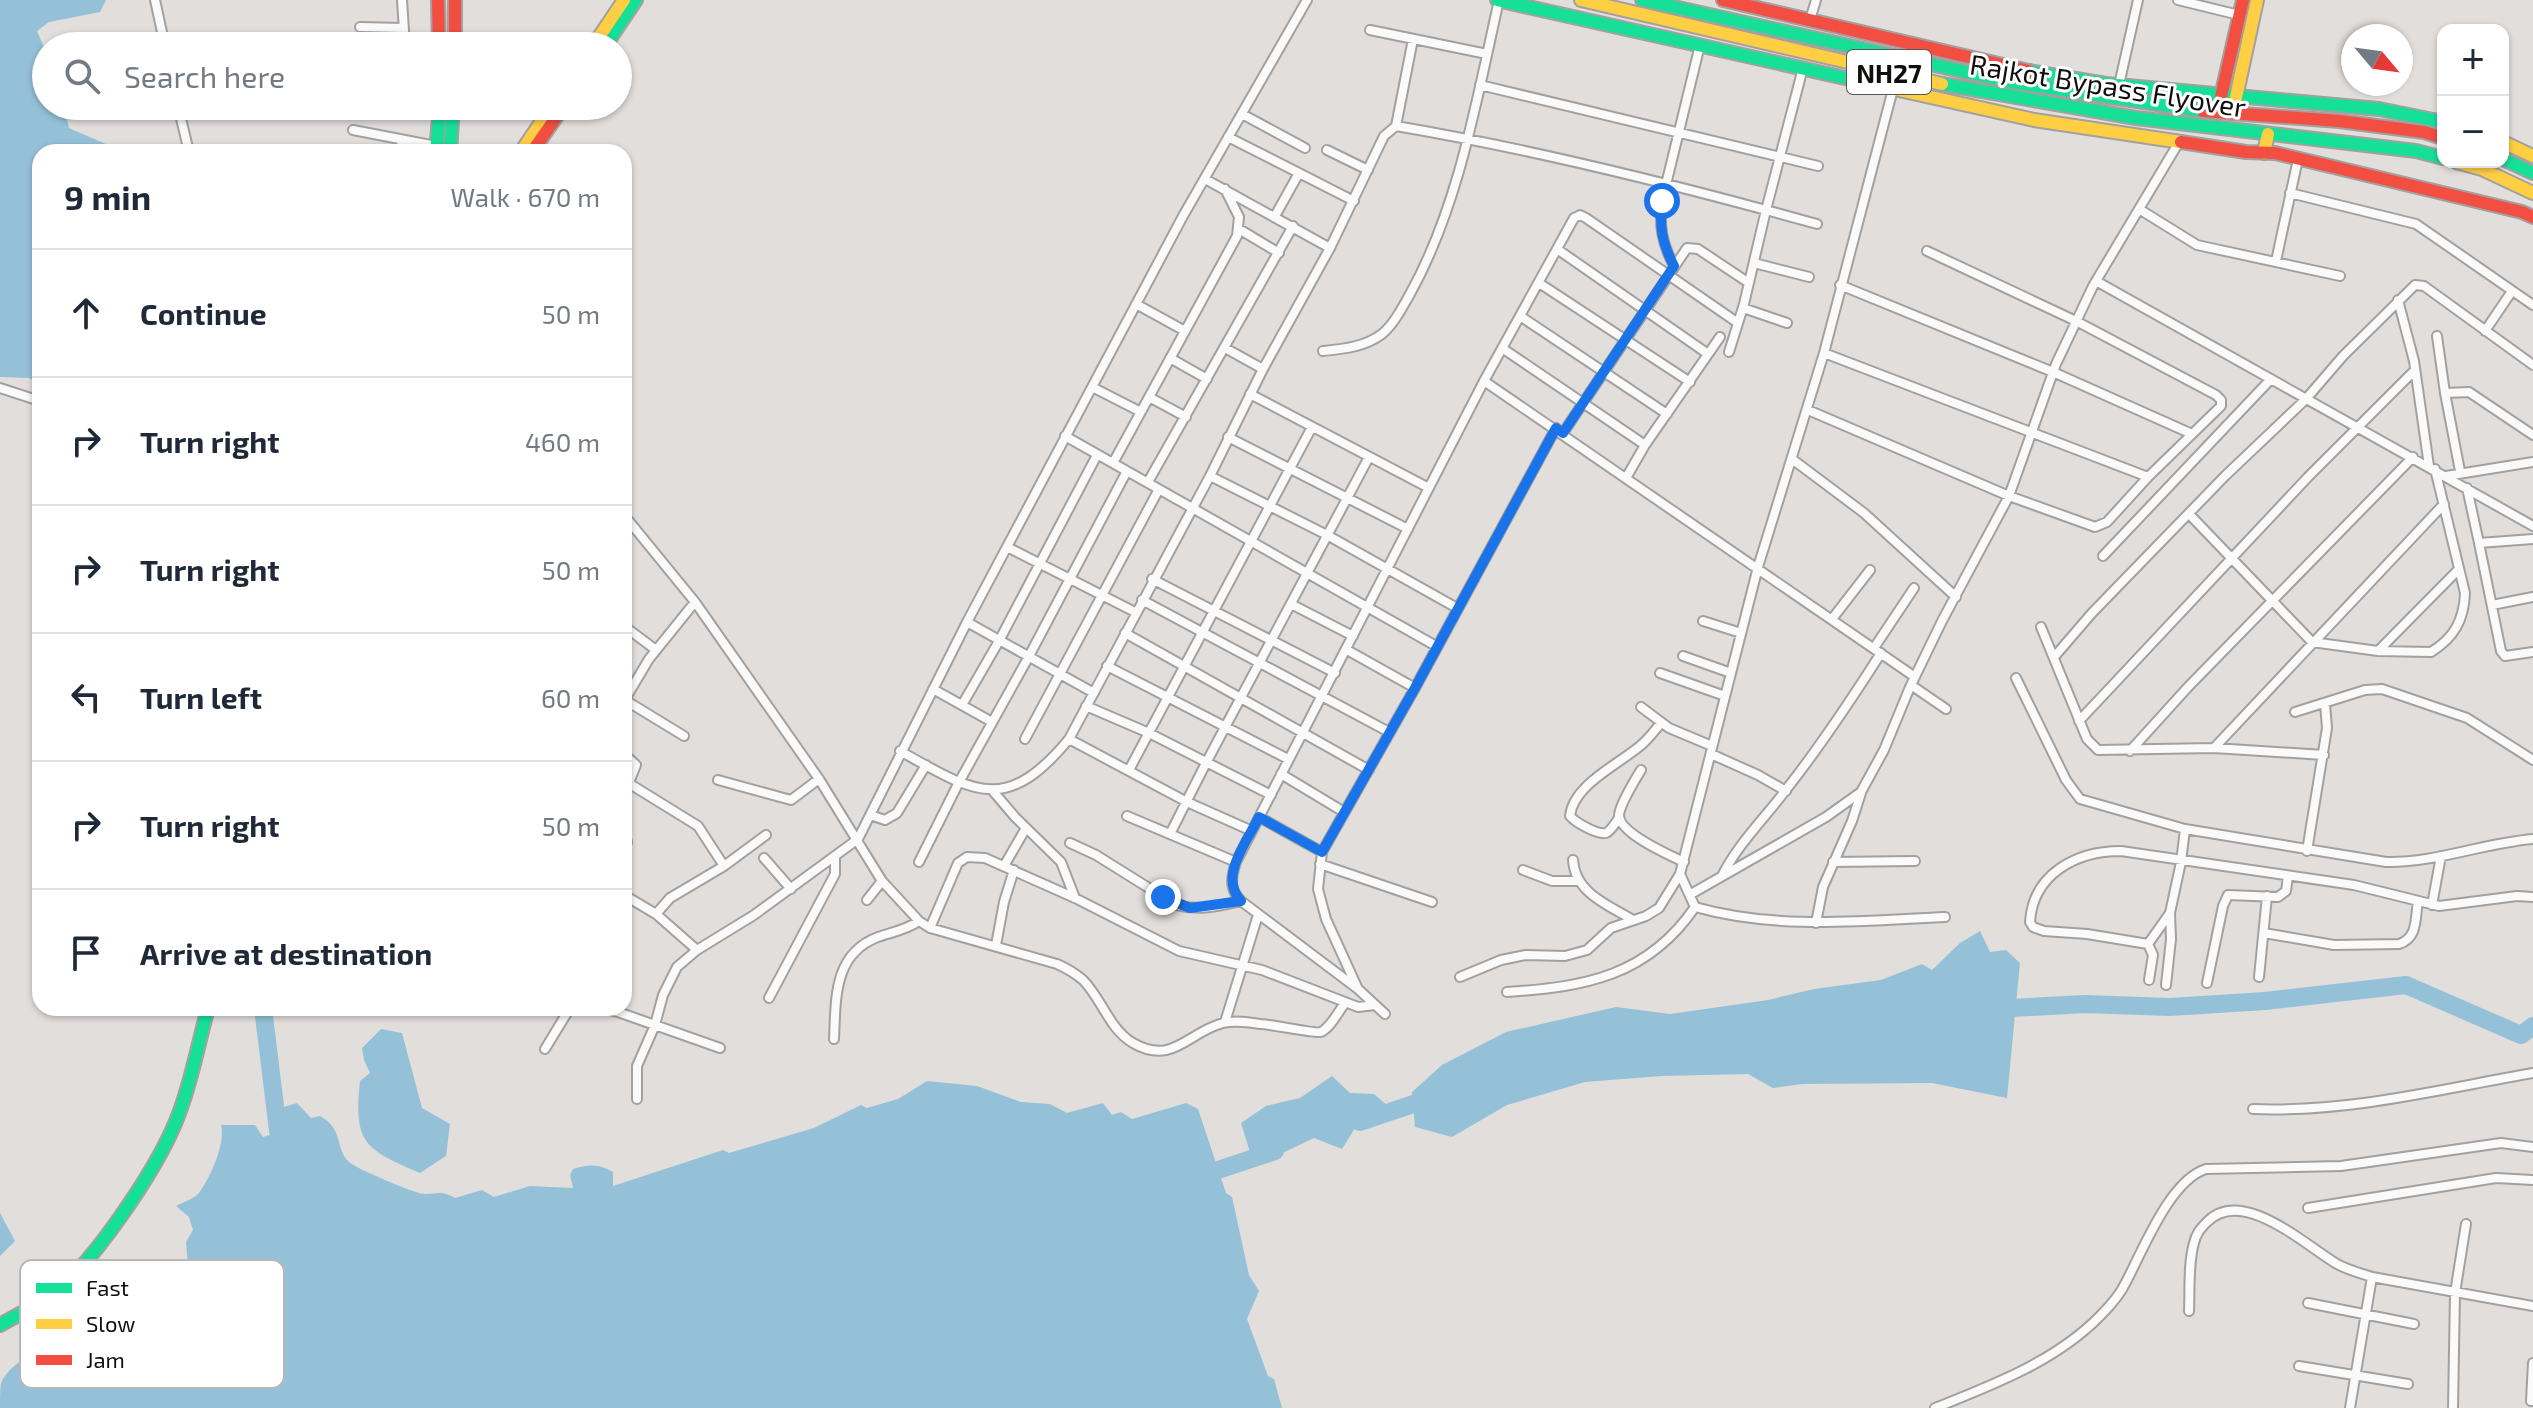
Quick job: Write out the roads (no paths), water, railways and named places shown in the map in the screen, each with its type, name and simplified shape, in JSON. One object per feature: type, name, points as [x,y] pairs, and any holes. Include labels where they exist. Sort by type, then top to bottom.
[{"type":"main road","points":[[438,0],[439,32]]},
{"type":"main road","points":[[455,0],[455,32]]},
{"type":"main road","points":[[602,32],[624,0]]},
{"type":"main road","points":[[614,32],[636,0]]},
{"type":"main road","points":[[1498,0],[2034,120],[2298,159],[2533,217]]},
{"type":"main road","name":"Rajkot Bypass Flyover","points":[[1581,0],[1903,75],[2041,103],[2200,127],[2416,151],[2437,156]]},
{"type":"main road","name":"Rajkot Bypass Flyover","points":[[1642,0],[2011,82],[2218,112]]},
{"type":"main road","points":[[1723,0],[2029,71],[2119,85],[2379,109],[2437,121]]},
{"type":"main road","points":[[2218,112],[2243,0]]},
{"type":"main road","points":[[2233,113],[2257,0]]},
{"type":"main road","name":"NH27","points":[[2218,112],[2233,113]]},
{"type":"main road","name":"Rajkot Bypass Flyover","points":[[2233,113],[2353,123],[2437,136]]},
{"type":"main road","points":[[436,144],[439,120]]},
{"type":"main road","points":[[451,144],[452,120]]},
{"type":"main road","points":[[526,144],[543,120]]},
{"type":"main road","points":[[538,144],[554,120]]},
{"type":"main road","points":[[2264,153],[2268,134]]},
{"type":"main road","points":[[2509,145],[2533,156]]},
{"type":"main road","points":[[2509,162],[2533,173]]},
{"type":"main road","points":[[2478,168],[2533,193]]},
{"type":"main road","points":[[86,1260],[131,1199],[175,1124],[206,1016]]},
{"type":"main road","points":[[0,1325],[20,1314]]},
{"type":"street","points":[[155,0],[162,32]]},
{"type":"street","points":[[402,0],[403,32]]},
{"type":"street","points":[[637,1099],[637,1066],[677,967],[858,839],[900,751],[1065,436],[1228,137],[1307,0]]},
{"type":"street","points":[[1323,351],[1347,348],[1383,333],[1396,318],[1419,278],[1448,213],[1498,0]]},
{"type":"street","points":[[1810,20],[1816,0]]},
{"type":"street","points":[[2178,0],[2239,15]]},
{"type":"street","points":[[2119,85],[2136,1]]},
{"type":"street","points":[[360,27],[403,28]]},
{"type":"street","points":[[1370,30],[1487,54]]},
{"type":"street","points":[[900,751],[958,784],[992,790],[1008,788],[1038,774],[1069,739],[1330,248],[1384,136],[1396,126],[1413,39]]},
{"type":"street","points":[[1674,266],[1659,224],[1700,45]]},
{"type":"street","points":[[1729,352],[1743,308],[1803,68]]},
{"type":"street","points":[[1480,85],[1818,166]]},
{"type":"street","points":[[1460,977],[1501,960],[1526,955],[1576,954],[1597,943],[1611,928],[1659,908],[1680,874],[1758,567],[1808,410],[1893,89]]},
{"type":"street","points":[[1242,114],[1305,148]]},
{"type":"street","points":[[181,120],[187,144]]},
{"type":"street","points":[[1396,126],[1466,138],[1667,183],[1817,224]]},
{"type":"street","points":[[353,130],[417,144]]},
{"type":"street","points":[[1228,137],[1354,201]]},
{"type":"street","points":[[401,144],[402,140]]},
{"type":"street","points":[[1816,923],[1823,887],[1852,821],[1861,792],[1884,750],[1913,681],[2009,496],[2053,372],[2076,321],[2096,281],[2179,142]]},
{"type":"street","points":[[1327,150],[1368,170]]},
{"type":"street","points":[[2276,261],[2298,159]]},
{"type":"street","points":[[1275,216],[1299,173]]},
{"type":"street","points":[[1205,179],[1330,248]]},
{"type":"street","points":[[1113,463],[1239,229],[1236,206],[1225,189]]},
{"type":"street","points":[[2290,193],[2416,224],[2533,305]]},
{"type":"street","points":[[2139,209],[2197,245],[2340,276]]},
{"type":"street","points":[[1385,1014],[1358,989],[1234,894],[1231,885],[1236,862],[1288,759],[1324,695],[1484,381],[1574,218],[1580,215],[1738,323]]},
{"type":"street","points":[[1148,482],[1293,226]]},
{"type":"street","points":[[1239,229],[1279,253]]},
{"type":"street","points":[[1358,989],[1326,919],[1318,889],[1322,852],[1344,812],[1559,431],[1582,404],[1684,252],[1692,247],[1749,283]]},
{"type":"street","points":[[1557,249],[1708,354]]},
{"type":"street","points":[[1808,410],[2009,496],[2095,527],[2101,526],[2221,406],[2221,400],[2216,395],[2076,321],[1927,251]]},
{"type":"street","points":[[1754,263],[1809,277]]},
{"type":"street","points":[[2096,281],[2533,526]]},
{"type":"street","points":[[1539,283],[1690,382]]},
{"type":"street","points":[[2055,656],[2092,613],[2225,476],[2306,399],[2409,289],[2420,284],[2533,365]]},
{"type":"street","points":[[1840,285],[2053,372],[2192,434]]},
{"type":"street","points":[[2485,331],[2512,291]]},
{"type":"street","points":[[2190,515],[2312,642],[2378,651],[2431,652],[2452,636],[2464,609],[2465,593],[2432,467],[2415,370],[2398,300]]},
{"type":"street","points":[[1136,304],[1185,331]]},
{"type":"street","points":[[1743,308],[1787,323]]},
{"type":"street","points":[[1520,316],[1667,414]]},
{"type":"street","points":[[2437,336],[2460,471]]},
{"type":"street","points":[[1626,478],[1645,445],[1720,337]]},
{"type":"street","points":[[1225,348],[1263,369]]},
{"type":"street","points":[[1502,348],[1645,445]]},
{"type":"street","points":[[1824,353],[2148,477]]},
{"type":"street","points":[[1170,358],[1207,379]]},
{"type":"street","points":[[2079,721],[2172,620],[2415,370]]},
{"type":"street","points":[[2103,556],[2271,379]]},
{"type":"street","points":[[1484,381],[1832,619],[1877,651],[1946,709]]},
{"type":"street","points":[[1092,387],[1141,412]]},
{"type":"street","points":[[0,388],[32,398]]},
{"type":"street","points":[[2445,393],[2469,392],[2533,435]]},
{"type":"street","points":[[1250,394],[1429,488]]},
{"type":"street","points":[[1149,397],[1186,417]]},
{"type":"street","points":[[1129,770],[1312,427]]},
{"type":"street","points":[[1065,436],[1436,646]]},
{"type":"street","points":[[1228,437],[1408,529]]},
{"type":"street","points":[[962,705],[1097,455]]},
{"type":"street","points":[[1170,834],[1369,457]]},
{"type":"street","points":[[2130,751],[2188,687],[2413,457]]},
{"type":"street","points":[[1792,459],[1864,513],[1956,597]]},
{"type":"street","points":[[2446,476],[2460,471],[2533,462]]},
{"type":"street","points":[[919,862],[1127,471]]},
{"type":"street","points":[[1210,476],[1271,505],[1457,608]]},
{"type":"street","points":[[2467,488],[2499,642],[2505,656],[2533,652]]},
{"type":"street","points":[[1025,739],[1159,489]]},
{"type":"street","points":[[2214,748],[2444,504]]},
{"type":"street","points":[[632,525],[695,602],[819,779],[882,881],[919,921],[930,928],[996,945],[1073,972],[1085,982],[1116,1029],[1130,1042],[1144,1048],[1175,1050],[1195,1035],[1225,1022],[1272,1025],[1314,1033],[1328,1026],[1345,1003]]},
{"type":"street","points":[[2479,543],[2533,539]]},
{"type":"street","points":[[1007,547],[1135,612]]},
{"type":"street","points":[[2378,651],[2459,569]]},
{"type":"street","points":[[1832,619],[1870,570]]},
{"type":"street","points":[[1152,579],[1335,673]]},
{"type":"street","points":[[1722,876],[1735,852],[1836,724],[1914,588]]},
{"type":"street","points":[[2492,605],[2533,597]]},
{"type":"street","points":[[1142,600],[1389,732]]},
{"type":"street","points":[[632,688],[656,650],[695,602]]},
{"type":"street","points":[[1291,604],[1353,636]]},
{"type":"street","points":[[1703,621],[1741,633]]},
{"type":"street","points":[[967,622],[1094,693]]},
{"type":"street","points":[[2041,627],[2079,721],[2093,747],[2104,751],[2214,748],[2324,755]]},
{"type":"street","points":[[632,632],[656,650]]},
{"type":"street","points":[[1125,633],[1369,770]]},
{"type":"street","points":[[1347,650],[1415,688]]},
{"type":"street","points":[[1683,656],[1731,673]]},
{"type":"street","points":[[1107,666],[1288,759]]},
{"type":"street","points":[[1660,673],[1725,696]]},
{"type":"street","points":[[2016,678],[2066,780],[2080,799],[2185,829],[2386,862],[2418,862],[2483,845],[2533,839]]},
{"type":"street","points":[[933,689],[992,722]]},
{"type":"street","points":[[2295,712],[2365,690],[2382,689],[2467,718],[2533,760]]},
{"type":"street","points":[[2307,851],[2324,755],[2327,728],[2325,704]]},
{"type":"street","points":[[632,706],[684,736]]},
{"type":"street","points":[[1086,706],[1149,733],[1271,795]]},
{"type":"street","points":[[1641,707],[1661,723],[1786,791]]},
{"type":"street","points":[[1641,770],[1619,818],[1609,831],[1603,833],[1574,821],[1570,816],[1570,810],[1592,781],[1647,740],[1661,723]]},
{"type":"street","points":[[1069,739],[1187,802],[1252,831]]},
{"type":"street","points":[[870,815],[885,820],[897,813],[926,765]]},
{"type":"street","points":[[1281,774],[1344,812]]},
{"type":"street","points":[[718,780],[791,800],[819,779]]},
{"type":"street","points":[[632,785],[698,826],[724,866]]},
{"type":"street","points":[[992,790],[1061,862],[1075,898]]},
{"type":"street","points":[[1691,894],[1826,817],[1861,792]]},
{"type":"street","points":[[1127,816],[1236,862]]},
{"type":"street","points":[[1259,817],[1322,852]]},
{"type":"street","points":[[1619,818],[1638,838],[1684,862]]},
{"type":"street","points":[[1004,866],[1026,828]]},
{"type":"street","points":[[2166,985],[2171,939],[2170,913],[2185,829]]},
{"type":"street","points":[[656,914],[679,892],[724,866],[766,835]]},
{"type":"street","points":[[1070,843],[1096,855],[1176,905],[1201,908],[1241,901]]},
{"type":"street","points":[[2148,944],[2038,930],[2030,922],[2037,890],[2045,879],[2058,871],[2102,851],[2121,851],[2354,885],[2432,905],[2533,897]]},
{"type":"street","points":[[930,928],[958,863],[975,856],[1075,898],[1179,951],[1262,970],[1358,1007],[1375,1005]]},
{"type":"street","points":[[2432,905],[2441,856]]},
{"type":"street","points":[[769,998],[835,874],[835,857]]},
{"type":"street","points":[[764,858],[791,889]]},
{"type":"street","points":[[1573,860],[1577,881],[1599,900],[1633,920]]},
{"type":"street","points":[[1833,862],[1915,861]]},
{"type":"street","points":[[1320,864],[1432,902]]},
{"type":"street","points":[[996,945],[1014,870]]},
{"type":"street","points":[[1523,870],[1552,881],[1577,881]]},
{"type":"street","points":[[1680,874],[1695,907]]},
{"type":"street","points":[[2207,983],[2225,899],[2234,893],[2282,895],[2288,876]]},
{"type":"street","points":[[867,900],[882,881]]},
{"type":"street","points":[[2259,977],[2267,896]]},
{"type":"street","points":[[632,900],[656,914],[697,950]]},
{"type":"street","points":[[2264,933],[2334,945],[2404,943],[2413,935],[2418,901]]},
{"type":"street","points":[[1695,907],[1730,917],[1791,923],[1945,917]]},
{"type":"street","points":[[1507,992],[1588,983],[1616,973],[1649,957],[1670,938],[1695,907]]},
{"type":"street","points":[[2148,944],[2170,913]]},
{"type":"street","points":[[1225,1022],[1258,915]]},
{"type":"street","points":[[834,1039],[836,997],[842,973],[854,950],[919,921]]},
{"type":"street","points":[[2148,944],[2153,955],[2149,980]]},
{"type":"street","points":[[545,1049],[565,1016]]},
{"type":"street","points":[[626,1016],[720,1048]]},
{"type":"street","points":[[2253,1109],[2281,1110],[2409,1098],[2533,1073]]},
{"type":"street","points":[[1935,1408],[2017,1372],[2091,1325],[2119,1293],[2154,1224],[2184,1183],[2196,1172],[2206,1169],[2341,1166],[2501,1143],[2533,1147]]},
{"type":"street","points":[[2308,1208],[2496,1178],[2533,1180]]},
{"type":"street","points":[[2189,1311],[2194,1241],[2205,1224],[2223,1211],[2236,1210],[2266,1219],[2339,1265],[2372,1277],[2533,1306]]},
{"type":"street","points":[[2453,1408],[2455,1293],[2466,1224]]},
{"type":"street","points":[[2350,1408],[2372,1277]]},
{"type":"street","points":[[2308,1303],[2414,1324]]},
{"type":"street","points":[[2531,1401],[2533,1363]]},
{"type":"street","points":[[2299,1366],[2408,1384]]},
{"type":"water","points":[[0,0],[106,0],[100,12],[49,22],[37,32],[32,32],[32,120],[67,120],[69,128],[106,144],[32,144],[32,380],[0,377]]},
{"type":"water","points":[[1980,931],[1990,952],[2006,950],[2020,963],[2007,1098],[1932,1083],[1802,1084],[1773,1088],[1748,1074],[1662,1076],[1585,1082],[1507,1105],[1452,1137],[1415,1127],[1412,1092],[1442,1065],[1506,1032],[1616,1007],[1670,1014],[1881,980],[1922,964],[1932,970],[1960,943]]},
{"type":"water","points":[[381,1029],[402,1033],[422,1108],[450,1124],[446,1156],[420,1173],[375,1150],[362,1132],[358,1102],[360,1081],[370,1073],[362,1048]]},
{"type":"water","points":[[1332,1076],[1350,1093],[1374,1094],[1388,1106],[1375,1126],[1355,1128],[1342,1149],[1314,1138],[1270,1159],[1252,1159],[1241,1123],[1266,1106],[1300,1098]]},
{"type":"water","points":[[927,1081],[977,1086],[1021,1102],[1050,1104],[1067,1113],[1103,1103],[1112,1115],[1121,1112],[1132,1119],[1186,1103],[1198,1109],[1226,1193],[1232,1197],[1249,1275],[1259,1291],[1247,1319],[1268,1376],[1274,1379],[1282,1408],[0,1408],[1,1383],[20,1362],[20,1388],[284,1388],[284,1260],[188,1260],[186,1242],[193,1230],[189,1217],[176,1206],[197,1195],[208,1179],[219,1150],[221,1125],[255,1125],[263,1137],[276,1133],[284,1107],[297,1103],[311,1118],[320,1116],[328,1121],[345,1157],[362,1169],[419,1193],[440,1193],[455,1198],[482,1190],[494,1197],[530,1186],[573,1188],[570,1175],[573,1169],[589,1166],[603,1167],[613,1172],[613,1186],[723,1150],[729,1153],[814,1128],[861,1105],[867,1108],[898,1099]]},
{"type":"water","points":[[0,1213],[15,1241],[0,1256]]},
{"type":"waterway","points":[[1993,1009],[2085,1004],[2170,1007],[2265,1001],[2406,985],[2521,1035],[2533,1026]]},
{"type":"waterway","points":[[264,1016],[281,1155]]},
{"type":"waterway","points":[[1360,1122],[1434,1097]]},
{"type":"waterway","points":[[1197,1177],[1275,1151]]}]
